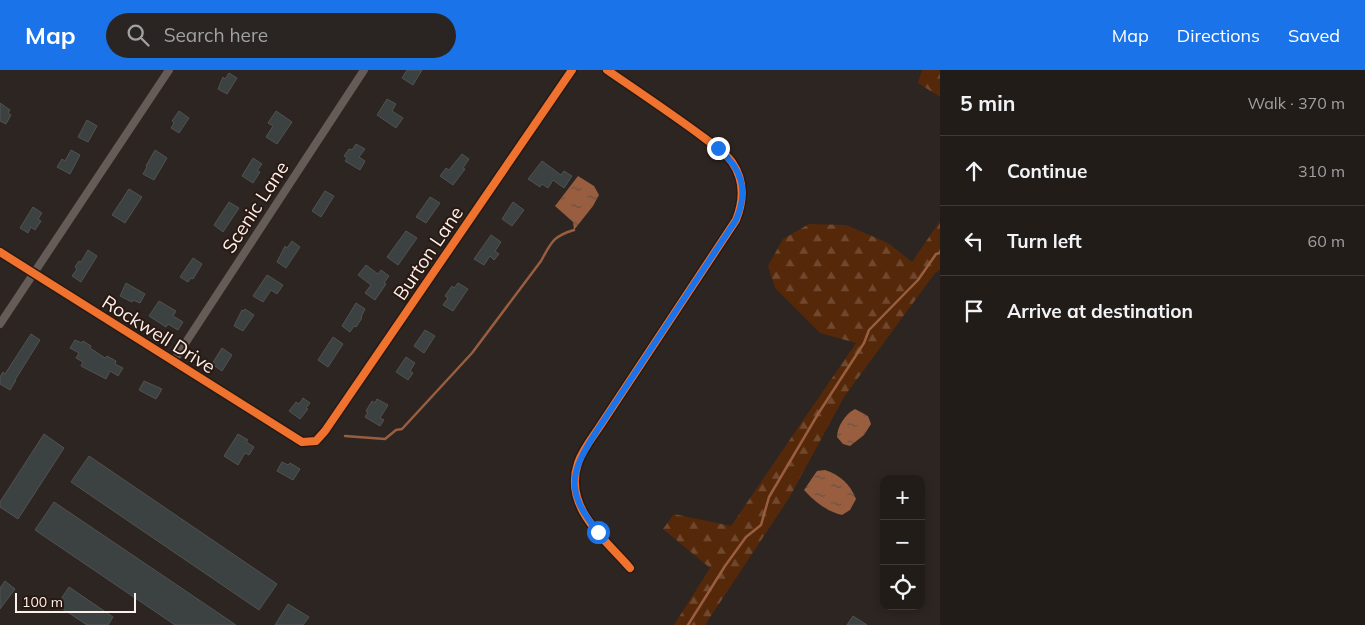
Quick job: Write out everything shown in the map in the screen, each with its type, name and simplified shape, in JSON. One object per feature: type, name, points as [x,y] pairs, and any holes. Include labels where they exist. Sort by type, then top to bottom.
[{"type":"street","points":[[0,324],[168,70]]},
{"type":"street","name":"Scenic Lane","points":[[173,362],[364,70]]},
{"type":"street","name":"Burton Lane","points":[[302,442],[316,441],[325,431],[572,70]]},
{"type":"street","points":[[607,70],[684,123],[731,160],[737,169],[743,194],[742,207],[736,220],[578,462],[574,488],[577,502],[584,514],[630,568]]},
{"type":"street","name":"Rockwell Drive","points":[[0,252],[302,442]]},
{"type":"green space","points":[[922,70],[940,70],[940,97],[918,83]]},
{"type":"green space","points":[[940,221],[940,270],[935,273],[844,397],[789,498],[705,625],[674,625],[710,568],[663,529],[674,514],[731,526],[856,343],[820,333],[775,288],[768,266],[783,239],[809,224],[846,225],[888,243],[912,262]]},
{"type":"water","points":[[578,176],[594,186],[599,195],[593,206],[574,230],[573,222],[555,206]]},
{"type":"water","points":[[855,409],[868,416],[871,424],[864,435],[850,446],[843,444],[837,437],[837,433],[845,417]]},
{"type":"water","points":[[825,470],[844,481],[856,499],[850,510],[842,515],[821,506],[804,490],[817,471]]},
{"type":"building","points":[[407,70],[422,70],[413,85],[402,78]]},
{"type":"building","points":[[229,73],[237,78],[227,94],[218,89],[223,77],[225,79]]},
{"type":"building","points":[[387,99],[396,104],[392,111],[403,118],[396,128],[377,115]]},
{"type":"building","points":[[0,103],[10,110],[8,113],[11,115],[6,124],[0,121]]},
{"type":"building","points":[[179,111],[189,118],[179,133],[171,128],[174,123],[172,121]]},
{"type":"building","points":[[276,111],[292,122],[277,144],[266,137],[273,126],[268,123]]},
{"type":"building","points":[[87,120],[97,126],[88,142],[78,137]]},
{"type":"building","points":[[356,144],[365,149],[359,157],[365,161],[360,170],[345,161],[347,158],[344,156]]},
{"type":"building","points":[[71,150],[80,155],[70,174],[57,167],[62,159],[65,161]]},
{"type":"building","points":[[155,150],[167,158],[154,180],[143,174]]},
{"type":"building","points":[[462,154],[469,159],[463,168],[465,169],[453,185],[440,176],[446,168],[449,170]]},
{"type":"building","points":[[253,158],[262,164],[257,171],[260,172],[253,183],[242,176]]},
{"type":"building","points":[[542,161],[561,175],[564,171],[572,176],[564,188],[553,180],[548,188],[542,184],[540,187],[528,179]]},
{"type":"building","points":[[129,189],[142,197],[125,223],[112,215]]},
{"type":"building","points":[[325,191],[334,196],[321,217],[312,211]]},
{"type":"building","points":[[430,197],[440,203],[426,223],[416,217]]},
{"type":"building","points":[[229,202],[239,208],[223,232],[214,225]]},
{"type":"building","points":[[513,202],[524,210],[512,226],[502,219]]},
{"type":"building","points":[[33,207],[42,213],[38,219],[41,221],[35,230],[31,227],[28,233],[20,228]]},
{"type":"building","points":[[406,231],[417,238],[398,265],[387,257]]},
{"type":"building","points":[[491,235],[501,242],[495,251],[499,254],[494,260],[490,256],[484,265],[474,259]]},
{"type":"building","points":[[292,241],[300,247],[286,268],[277,262],[285,246],[287,248]]},
{"type":"building","points":[[88,250],[97,256],[81,282],[72,276],[77,269],[75,267],[79,261],[81,262]]},
{"type":"building","points":[[193,258],[202,264],[193,279],[191,278],[188,282],[180,277]]},
{"type":"building","points":[[366,265],[378,274],[381,270],[389,276],[375,300],[365,293],[371,285],[358,275]]},
{"type":"building","points":[[267,275],[283,285],[277,294],[271,290],[263,302],[253,296]]},
{"type":"building","points":[[126,283],[145,294],[140,303],[133,300],[132,302],[120,296]]},
{"type":"building","points":[[458,283],[468,289],[453,311],[443,305],[448,298],[445,296],[452,286],[454,288]]},
{"type":"building","points":[[159,301],[176,311],[173,316],[183,322],[178,330],[168,324],[166,327],[149,316]]},
{"type":"building","points":[[356,303],[365,309],[362,318],[350,332],[342,326]]},
{"type":"building","points":[[245,309],[254,315],[243,331],[234,326],[242,310],[244,311]]},
{"type":"building","points":[[425,330],[435,336],[424,353],[414,346]]},
{"type":"building","points":[[31,334],[40,340],[10,390],[0,384],[0,377],[3,372],[5,374]]},
{"type":"building","points":[[333,337],[343,344],[328,367],[318,360]]},
{"type":"building","points":[[75,340],[82,343],[83,341],[105,358],[107,356],[116,361],[115,364],[123,368],[118,376],[110,371],[106,379],[81,366],[83,362],[76,358],[79,353],[70,348]]},
{"type":"building","points":[[222,348],[232,355],[222,371],[212,364]]},
{"type":"building","points":[[406,357],[415,363],[410,371],[413,373],[408,380],[396,372]]},
{"type":"building","points":[[144,381],[162,389],[156,399],[139,390]]},
{"type":"building","points":[[303,398],[310,403],[300,419],[289,411],[296,402],[299,404]]},
{"type":"building","points":[[377,399],[388,405],[380,418],[384,420],[380,426],[365,417],[372,401],[375,403]]},
{"type":"building","points":[[44,434],[64,448],[18,519],[0,507],[0,502]]},
{"type":"building","points":[[238,434],[248,440],[246,442],[254,447],[249,455],[245,453],[238,465],[224,456]]},
{"type":"building","points":[[89,456],[277,584],[259,610],[71,482]]},
{"type":"building","points":[[282,462],[288,465],[290,463],[300,469],[293,480],[277,471]]},
{"type":"building","points":[[54,502],[236,625],[175,625],[35,530]]},
{"type":"building","points":[[5,581],[15,589],[0,609],[0,588]]},
{"type":"building","points":[[69,587],[113,617],[108,625],[87,625],[57,605]]},
{"type":"building","points":[[288,604],[309,617],[303,625],[275,625]]},
{"type":"building","points":[[853,616],[867,625],[847,625]]},
{"type":"waterway","points":[[345,436],[385,439],[396,430],[402,429],[472,353],[541,261],[553,241],[561,235],[574,230]]},
{"type":"waterway","points":[[688,625],[725,566],[746,537],[761,525],[769,497],[818,414],[864,343],[869,330],[918,280],[936,254],[940,253]]},
{"type":"cycle path","points":[[0,252],[302,442],[316,441],[325,431],[572,70]]},
{"type":"cycle path","points":[[607,70],[679,120],[729,158],[739,176],[742,191],[741,205],[736,220],[587,445],[578,463],[575,479],[576,494],[581,508],[598,533],[630,568]]},
{"type":"route","points":[[598,532],[577,502],[574,488],[578,462],[586,447],[736,220],[742,207],[743,194],[737,169],[731,160],[718,148]]}]
